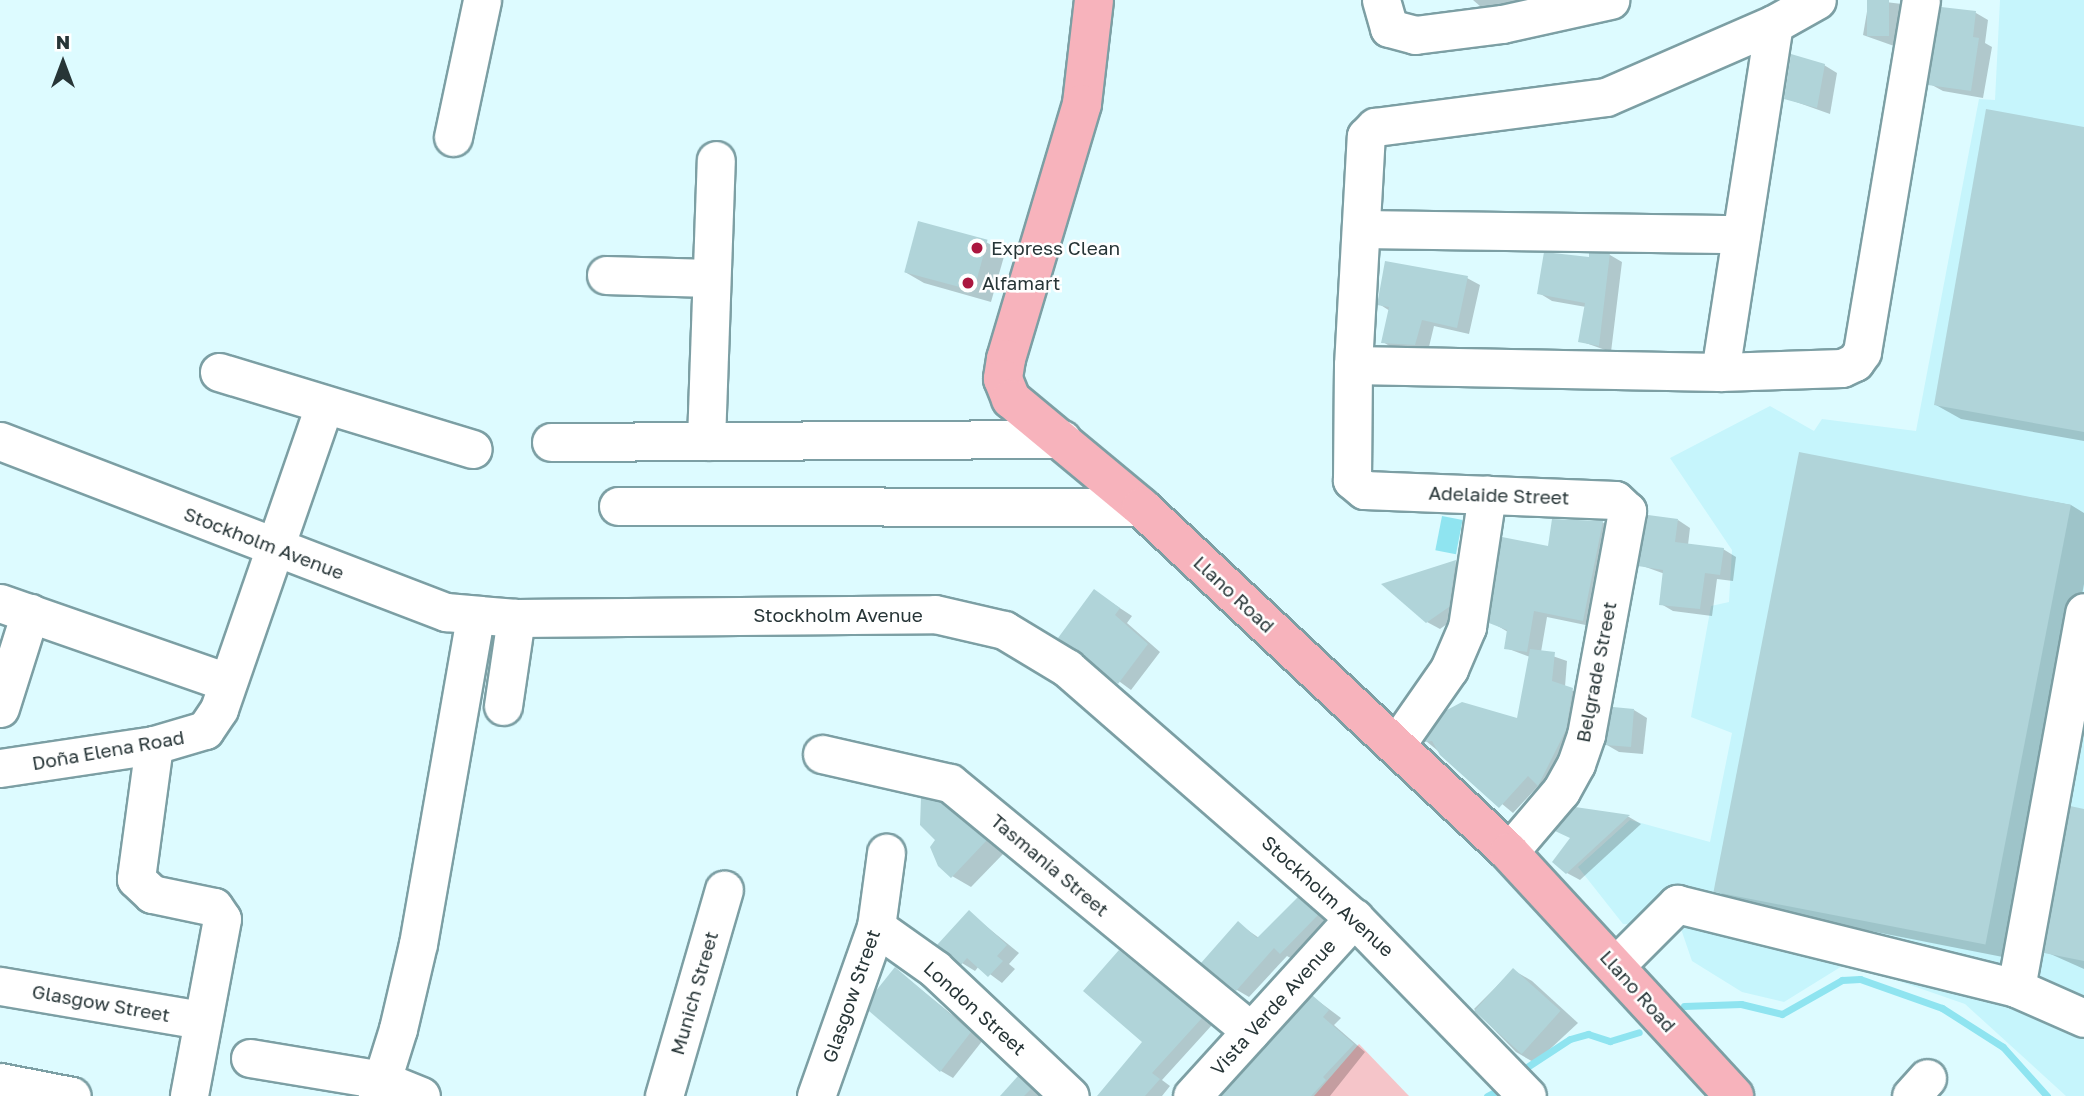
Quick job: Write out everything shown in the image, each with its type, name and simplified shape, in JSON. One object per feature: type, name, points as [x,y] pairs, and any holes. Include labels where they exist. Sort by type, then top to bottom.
[{"type":"main road","name":"Llano Road","points":[[1094,0],[1082,104],[1003,379],[1011,399],[1141,507],[1509,852],[1734,1096]]},
{"type":"street","points":[[453,137],[482,0]]},
{"type":"street","points":[[1381,0],[1389,28],[1415,35],[1502,24],[1610,0]]},
{"type":"street","points":[[1817,0],[1774,24],[1606,97],[1375,127],[1366,136],[1353,365],[1720,372],[1842,368],[1862,352],[1921,0]]},
{"type":"street","points":[[1720,372],[1774,24]]},
{"type":"street","points":[[706,441],[709,278],[716,160]]},
{"type":"street","points":[[1361,229],[1741,234]]},
{"type":"street","points":[[606,275],[709,278]]},
{"type":"street","name":"Adelaide Street","points":[[1353,365],[1352,480],[1364,490],[1615,499],[1627,512]]},
{"type":"street","points":[[219,372],[472,449]]},
{"type":"street","name":"Doña Elena Road","points":[[0,768],[154,745],[205,730],[227,682],[324,405]]},
{"type":"street","points":[[551,442],[1062,439]]},
{"type":"street","name":"Stockholm Avenue","points":[[0,441],[274,545],[415,603],[475,617],[935,614],[1004,630],[1067,668],[1354,918],[1527,1096]]},
{"type":"street","points":[[1396,745],[1449,669],[1467,627],[1487,494]]},
{"type":"street","points":[[618,506],[1141,507]]},
{"type":"street","name":"Belgrade Street","points":[[1509,852],[1561,791],[1576,764],[1586,735],[1627,512]]},
{"type":"street","points":[[0,708],[15,608],[227,682]]},
{"type":"street","points":[[2015,988],[2084,612]]},
{"type":"street","points":[[379,1088],[418,944],[475,617]]},
{"type":"street","points":[[503,706],[516,618]]},
{"type":"street","points":[[154,745],[136,879],[152,894],[214,907],[222,919],[189,1096]]},
{"type":"street","name":"Tasmania Street","points":[[822,754],[950,783],[1251,1031]]},
{"type":"street","name":"Glasgow Street","points":[[816,1096],[876,927],[886,853]]},
{"type":"street","name":"Munich Street","points":[[664,1096],[724,890]]},
{"type":"street","points":[[1615,966],[1677,904],[2015,988],[2084,1018]]},
{"type":"street","name":"Vista Verde Avenue","points":[[1192,1096],[1354,918]]},
{"type":"street","name":"London Street","points":[[876,927],[935,969],[1070,1096]]},
{"type":"street","name":"Glasgow Street","points":[[0,986],[202,1020]]},
{"type":"street","points":[[250,1058],[421,1096]]},
{"type":"street","points":[[0,1082],[72,1096]]},
{"type":"shaded area","points":[[2000,0],[2084,0],[2084,1096],[2066,1096],[1965,1004],[1847,963],[1784,1002],[1742,992],[1692,961],[1680,926],[1623,924],[1578,867],[1630,820],[1710,842],[1732,733],[1691,717],[1711,606],[1729,602],[1732,550],[1670,458],[1770,406],[1814,431],[1822,419],[1916,431],[1979,99],[1995,100]]},
{"type":"shaded area","points":[[1359,1044],[1409,1096],[1314,1096]]},
{"type":"water","points":[[1442,516],[1463,520],[1456,554],[1435,550]]},
{"type":"building","points":[[1867,0],[1889,0],[1889,36],[1867,36]]},
{"type":"building","points":[[1941,7],[1976,11],[1973,37],[1979,38],[1971,91],[1928,85]]},
{"type":"building","points":[[1791,54],[1825,64],[1817,108],[1784,99]]},
{"type":"building","points":[[1986,109],[2084,127],[2084,432],[1934,405]]},
{"type":"building","points":[[918,221],[988,240],[974,291],[904,272]]},
{"type":"building","points":[[1544,252],[1589,257],[1589,253],[1610,253],[1599,346],[1578,342],[1585,303],[1537,294]]},
{"type":"building","points":[[1385,261],[1468,276],[1457,328],[1422,320],[1415,345],[1381,343],[1389,307],[1377,305]]},
{"type":"building","points":[[1799,452],[2071,505],[1985,945],[1714,892]]},
{"type":"building","points":[[1648,515],[1678,519],[1675,542],[1724,548],[1720,575],[1705,573],[1700,609],[1659,605],[1663,570],[1638,566]]},
{"type":"building","points":[[1552,519],[1603,521],[1583,621],[1534,611],[1527,652],[1504,649],[1507,630],[1489,623],[1502,537],[1548,546]]},
{"type":"building","points":[[1456,560],[1449,607],[1426,623],[1381,584]]},
{"type":"building","points":[[1094,589],[1120,608],[1115,615],[1148,644],[1118,684],[1058,638]]},
{"type":"building","points":[[1530,649],[1555,652],[1552,681],[1573,688],[1566,730],[1538,786],[1528,776],[1499,808],[1440,755],[1432,741],[1424,742],[1445,711],[1462,702],[1517,718]]},
{"type":"building","points":[[1613,707],[1634,709],[1631,747],[1605,745]]},
{"type":"building","points":[[921,798],[941,802],[987,840],[951,878],[938,866],[930,847],[935,840],[920,825]]},
{"type":"building","points":[[2070,806],[2084,809],[2084,961],[2044,953]]},
{"type":"building","points":[[1575,807],[1630,815],[1566,874],[1552,862],[1570,838],[1555,831]]},
{"type":"building","points":[[1298,897],[1318,915],[1280,954],[1274,948],[1236,991],[1201,963],[1238,921],[1257,938]]},
{"type":"building","points":[[969,910],[1007,945],[997,956],[1003,961],[988,977],[967,958],[961,965],[937,945]]},
{"type":"building","points":[[1119,950],[1202,1018],[1152,1073],[1160,1079],[1145,1096],[1097,1096],[1142,1042],[1083,991]]},
{"type":"building","points":[[895,967],[971,1032],[940,1072],[869,1011],[875,992]]},
{"type":"building","points":[[1513,968],[1561,1011],[1522,1054],[1474,1011]]},
{"type":"building","points":[[1312,995],[1329,1010],[1323,1017],[1354,1044],[1323,1077],[1326,1080],[1311,1096],[1220,1096]]},
{"type":"building","points":[[1018,1076],[1031,1089],[1024,1096],[1000,1096]]},
{"type":"waterway","points":[[1684,1006],[1741,1004],[1782,1014],[1842,980],[1860,979],[1942,1008],[2003,1047],[2047,1096]]},
{"type":"waterway","points":[[1527,1067],[1570,1039],[1588,1034],[1610,1041],[1639,1032]]},
{"type":"waterway","points":[[1487,1096],[1495,1092]]},
{"type":"place","name":"Express Clean","points":[[977,248]]},
{"type":"place","name":"Alfamart","points":[[968,283]]}]
